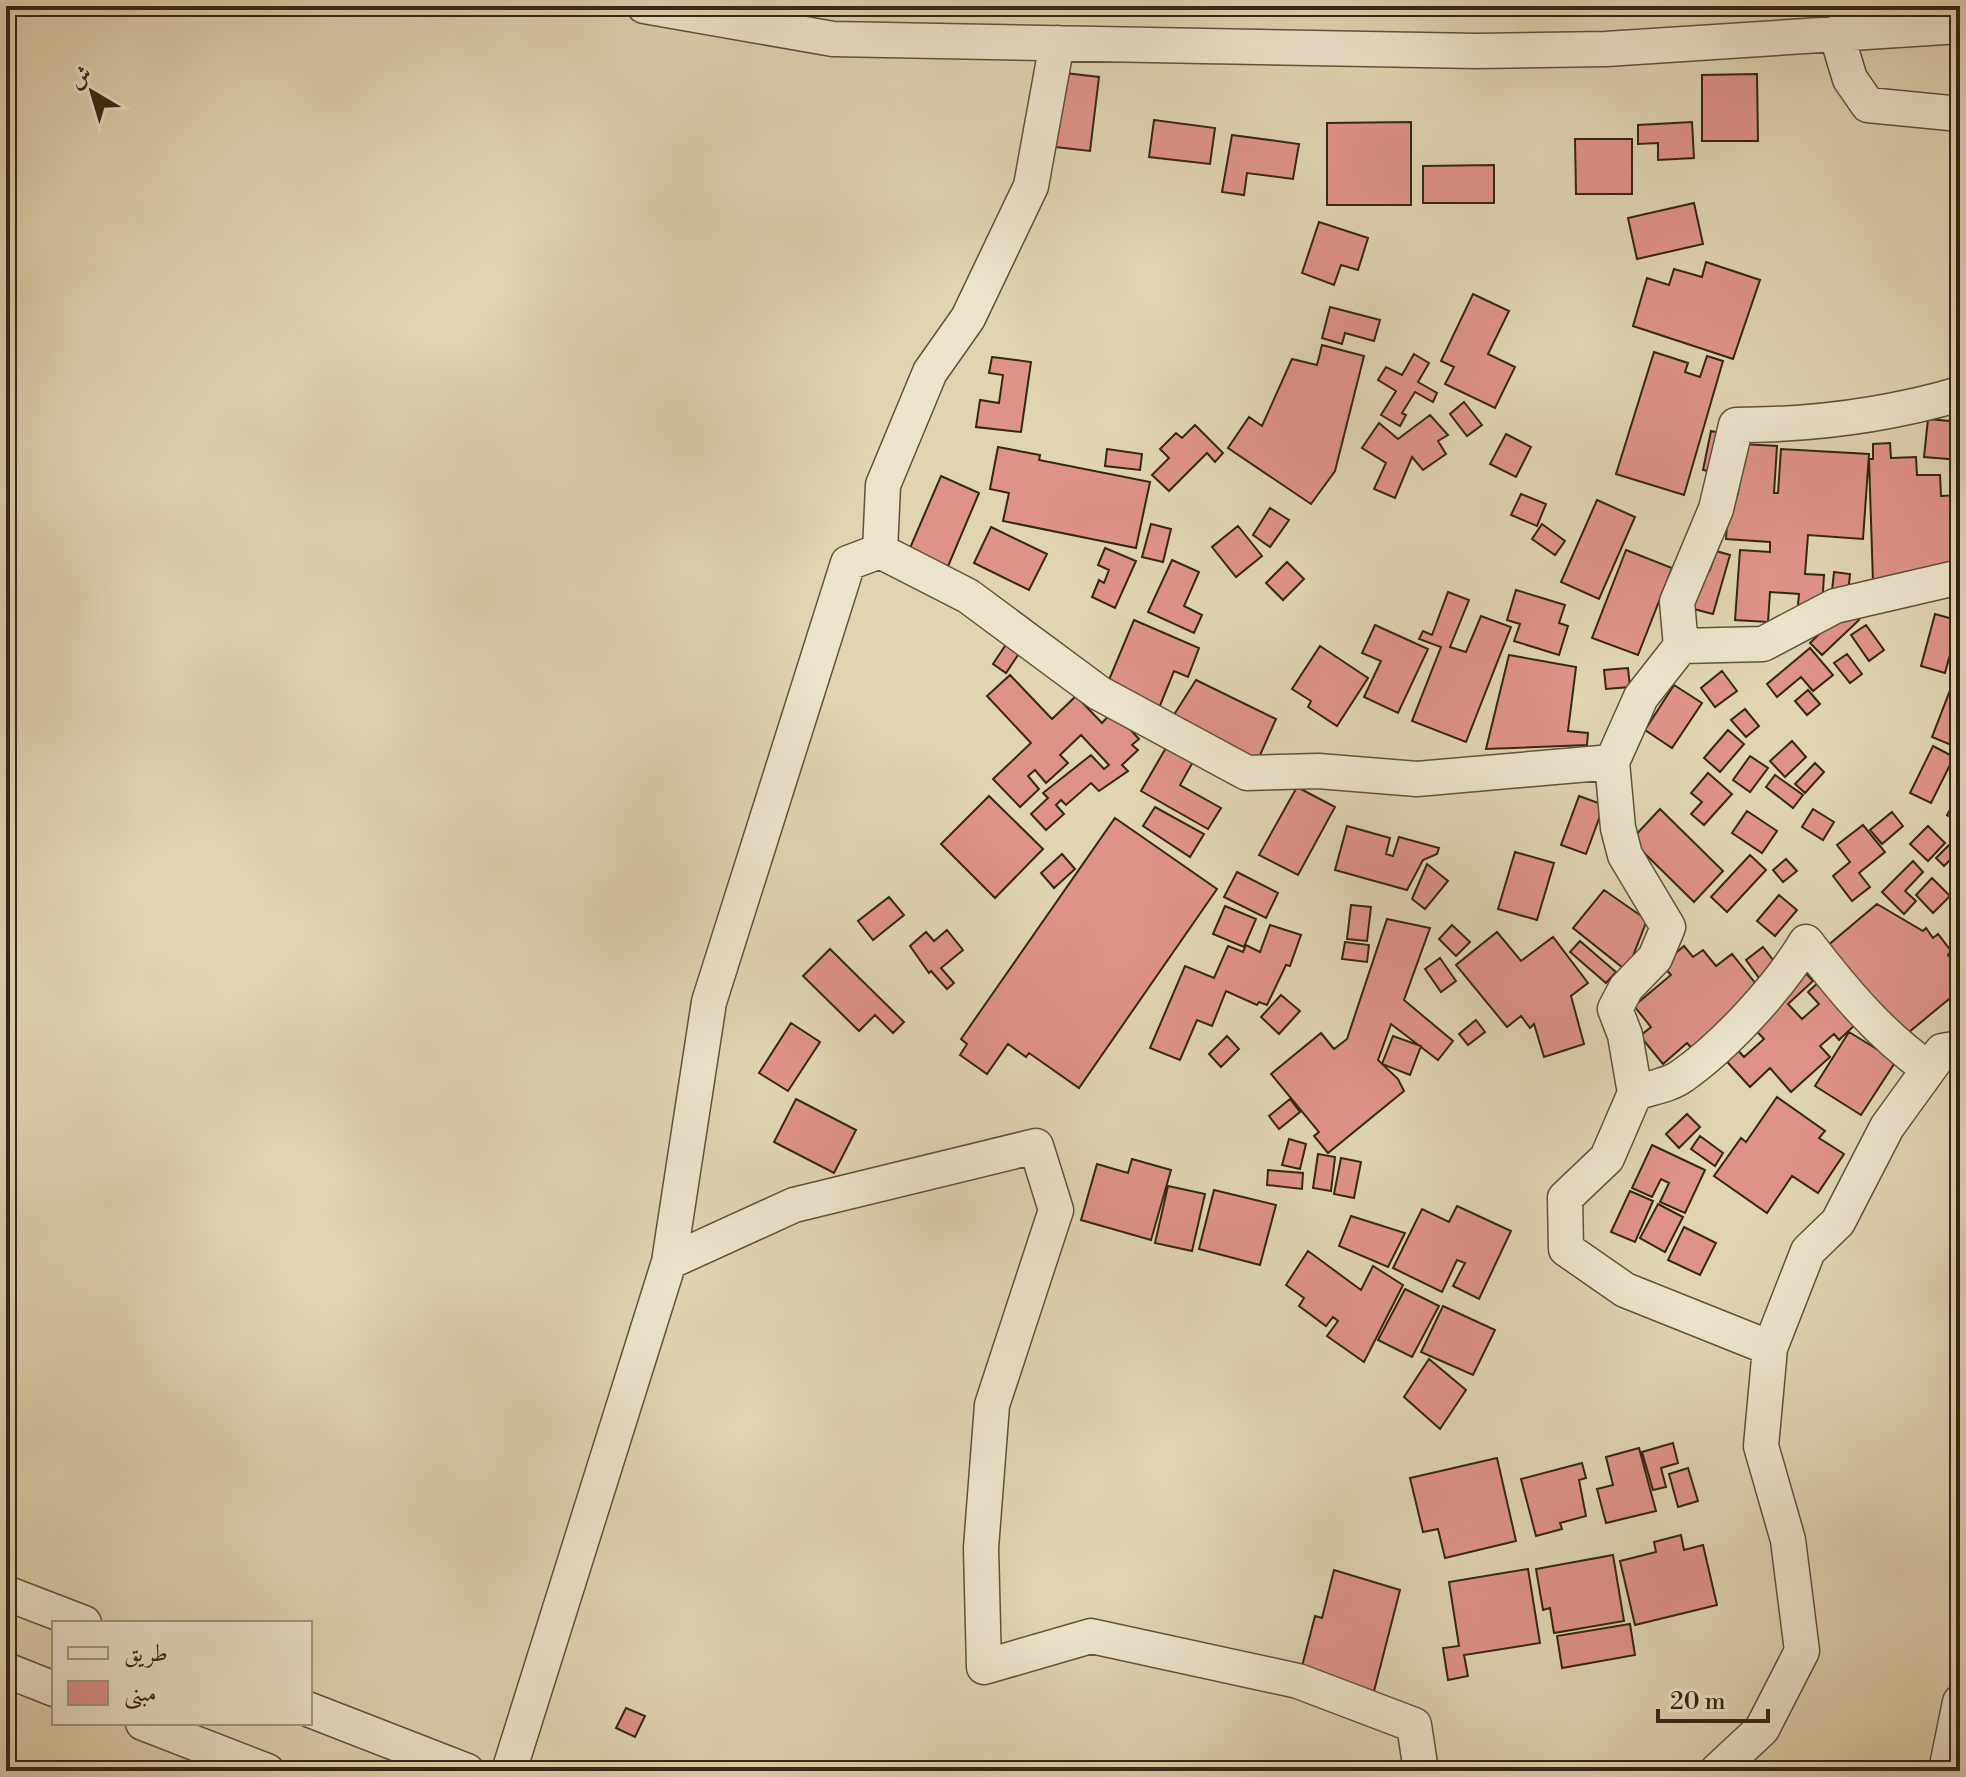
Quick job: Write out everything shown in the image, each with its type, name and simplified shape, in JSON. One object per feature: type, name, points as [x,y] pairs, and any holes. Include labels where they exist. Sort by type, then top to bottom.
[{"type":"street","points":[[644,6],[833,39],[1477,51],[1606,49],[1960,26]]},
{"type":"street","points":[[1836,33],[1850,79],[1868,105],[1960,114]]},
{"type":"street","points":[[880,551],[883,485],[930,372],[968,318],[1031,186],[1057,43]]},
{"type":"street","points":[[1770,1348],[1625,1290],[1566,1249],[1565,1198],[1607,1158],[1635,1093],[1625,1035],[1615,1009],[1626,988],[1655,958],[1668,927],[1625,855],[1612,762],[1641,697],[1681,646],[1677,602],[1716,509],[1736,425],[1779,425],[1851,416],[1960,394]]},
{"type":"street","points":[[509,1771],[669,1262],[709,1002],[848,563],[880,551],[968,596],[1099,693],[1247,773],[1318,771],[1417,779],[1612,762]]},
{"type":"street","points":[[1681,646],[1763,644],[1835,606],[1960,577]]},
{"type":"street","points":[[1635,1093],[1680,1078],[1720,1042],[1790,967],[1806,942],[1870,1021],[1898,1047],[1929,1069]]},
{"type":"street","points":[[1717,1771],[1762,1729],[1802,1651],[1788,1540],[1761,1446],[1770,1348],[1808,1251],[1838,1222],[1887,1127],[1942,1051],[1960,1048]]},
{"type":"street","points":[[669,1262],[794,1205],[1036,1146],[1056,1210],[992,1405],[981,1548],[984,1667],[1091,1636],[1298,1681],[1414,1725],[1421,1771]]},
{"type":"street","points":[[6,1593],[79,1621]]},
{"type":"street","points":[[6,1670],[52,1688]]},
{"type":"street","points":[[1946,1771],[1960,1702]]},
{"type":"street","points":[[312,1711],[467,1771]]},
{"type":"street","points":[[148,1725],[267,1771]]},
{"type":"building","points":[[1056,72],[1099,77],[1090,151],[1047,146]]},
{"type":"building","points":[[1757,74],[1758,141],[1702,141],[1702,75]]},
{"type":"building","points":[[1154,120],[1215,128],[1210,164],[1149,157]]},
{"type":"building","points":[[1411,122],[1411,205],[1327,205],[1327,123]]},
{"type":"building","points":[[1692,122],[1694,158],[1658,160],[1658,143],[1638,144],[1638,125]]},
{"type":"building","points":[[1232,135],[1299,144],[1293,179],[1247,173],[1244,195],[1222,192]]},
{"type":"building","points":[[1575,139],[1632,139],[1632,194],[1576,194]]},
{"type":"building","points":[[1494,165],[1494,203],[1423,203],[1423,166]]},
{"type":"building","points":[[1694,203],[1703,244],[1637,259],[1628,218]]},
{"type":"building","points":[[1319,222],[1368,238],[1358,270],[1341,265],[1334,285],[1302,273]]},
{"type":"building","points":[[1706,262],[1760,280],[1733,359],[1633,326],[1647,278],[1669,285],[1674,269],[1702,277]]},
{"type":"building","points":[[1473,294],[1509,311],[1488,354],[1515,367],[1495,408],[1445,384],[1454,367],[1441,361]]},
{"type":"building","points":[[1330,307],[1380,320],[1374,341],[1345,333],[1342,344],[1322,338]]},
{"type":"building","points":[[1322,345],[1364,356],[1335,471],[1311,504],[1228,448],[1249,417],[1262,426],[1292,359],[1317,365]]},
{"type":"building","points":[[1654,352],[1688,363],[1685,372],[1700,377],[1707,356],[1723,361],[1684,495],[1616,474]]},
{"type":"building","points":[[1414,354],[1429,363],[1418,382],[1437,393],[1433,402],[1415,392],[1402,413],[1406,415],[1400,426],[1381,415],[1396,391],[1378,380],[1386,367],[1402,375]]},
{"type":"building","points":[[992,357],[1031,362],[1021,432],[976,427],[980,400],[999,403],[1003,375],[989,373]]},
{"type":"building","points":[[1464,402],[1482,425],[1467,436],[1450,414]]},
{"type":"building","points":[[1430,415],[1448,435],[1438,441],[1446,454],[1423,470],[1412,457],[1395,498],[1374,489],[1386,463],[1362,448],[1379,423],[1398,439]]},
{"type":"building","points":[[1928,419],[1960,422],[1960,460],[1924,457]]},
{"type":"building","points":[[1195,425],[1223,453],[1215,462],[1207,453],[1169,491],[1152,475],[1169,458],[1160,449],[1176,433],[1182,438]]},
{"type":"building","points":[[1711,431],[1725,434],[1717,473],[1703,470]]},
{"type":"building","points":[[1506,434],[1531,447],[1516,477],[1490,464]]},
{"type":"building","points":[[1890,443],[1891,458],[1916,457],[1917,475],[1940,475],[1941,496],[1960,495],[1960,570],[1873,582],[1869,459],[1873,459],[1873,444]]},
{"type":"building","points":[[1741,444],[1777,446],[1774,493],[1778,493],[1781,449],[1869,454],[1863,539],[1808,535],[1805,574],[1824,575],[1822,607],[1798,605],[1799,594],[1770,592],[1768,622],[1735,620],[1740,550],[1770,552],[1770,542],[1726,539],[1729,493],[1738,494]]},
{"type":"building","points":[[998,447],[1040,455],[1039,460],[1150,482],[1136,548],[1003,521],[1009,493],[990,489]]},
{"type":"building","points":[[1107,449],[1142,454],[1140,470],[1105,466]]},
{"type":"building","points":[[1955,472],[1960,472],[1960,512],[1955,512]]},
{"type":"building","points":[[941,476],[979,493],[946,571],[907,555]]},
{"type":"building","points":[[1521,494],[1546,504],[1537,526],[1511,515]]},
{"type":"building","points":[[1597,500],[1635,517],[1599,599],[1561,582]]},
{"type":"building","points":[[1270,508],[1289,520],[1270,547],[1253,535]]},
{"type":"building","points":[[1151,524],[1171,529],[1163,562],[1142,557]]},
{"type":"building","points":[[1542,524],[1565,541],[1555,555],[1532,539]]},
{"type":"building","points":[[1238,526],[1262,556],[1236,577],[1212,547]]},
{"type":"building","points":[[991,527],[1047,554],[1029,590],[974,563]]},
{"type":"building","points":[[1105,548],[1136,561],[1115,608],[1092,597],[1099,580],[1104,583],[1109,570],[1098,565]]},
{"type":"building","points":[[1626,550],[1672,568],[1638,655],[1592,638]]},
{"type":"building","points":[[1716,551],[1730,555],[1713,614],[1690,608],[1701,568],[1710,570]]},
{"type":"building","points":[[1172,560],[1199,572],[1184,606],[1202,615],[1194,633],[1148,612]]},
{"type":"building","points":[[1287,562],[1304,579],[1283,600],[1266,583]]},
{"type":"building","points":[[1834,572],[1850,574],[1848,593],[1832,591]]},
{"type":"building","points":[[1516,590],[1565,605],[1559,623],[1568,626],[1559,655],[1514,641],[1520,624],[1507,620]]},
{"type":"building","points":[[1448,592],[1469,600],[1450,647],[1466,652],[1481,616],[1511,627],[1466,742],[1412,721],[1441,647],[1419,639],[1423,631],[1432,635]]},
{"type":"building","points":[[1847,607],[1859,620],[1822,655],[1810,643]]},
{"type":"building","points":[[1935,614],[1960,621],[1960,642],[1954,640],[1945,673],[1921,666]]},
{"type":"building","points":[[1134,620],[1199,648],[1188,677],[1174,671],[1159,708],[1103,694]]},
{"type":"building","points":[[1375,625],[1428,649],[1398,713],[1364,697],[1381,661],[1362,653]]},
{"type":"building","points":[[1866,625],[1884,650],[1869,661],[1851,635]]},
{"type":"building","points":[[1007,643],[1020,652],[1006,673],[993,664]]},
{"type":"building","points":[[1320,646],[1368,678],[1337,726],[1308,707],[1311,701],[1292,689]]},
{"type":"building","points":[[1810,648],[1833,675],[1813,691],[1801,677],[1777,697],[1767,684]]},
{"type":"building","points":[[1847,654],[1862,674],[1850,683],[1834,663]]},
{"type":"building","points":[[1509,655],[1576,667],[1568,731],[1588,733],[1587,745],[1486,749]]},
{"type":"building","points":[[1628,668],[1630,687],[1606,689],[1604,670]]},
{"type":"building","points":[[1722,671],[1737,691],[1715,707],[1701,688]]},
{"type":"building","points":[[1010,675],[1052,719],[1076,696],[1102,723],[1113,711],[1139,739],[1132,745],[1138,750],[1122,765],[1128,771],[1099,791],[1091,783],[1066,805],[1061,800],[1056,805],[1064,814],[1046,830],[1031,814],[1048,798],[1043,793],[1091,755],[1104,769],[1109,765],[1081,735],[1060,755],[1068,763],[1046,783],[1035,770],[1028,776],[1039,789],[1020,807],[993,779],[1031,743],[987,696]]},
{"type":"building","points":[[1956,675],[1960,677],[1960,737],[1956,747],[1932,737]]},
{"type":"building","points":[[1196,680],[1276,719],[1257,762],[1170,721]]},
{"type":"building","points":[[1674,685],[1702,703],[1672,748],[1645,730]]},
{"type":"building","points":[[1808,690],[1820,704],[1807,715],[1795,701]]},
{"type":"building","points":[[1745,709],[1759,726],[1746,737],[1731,720]]},
{"type":"building","points":[[1728,730],[1744,744],[1720,772],[1704,758]]},
{"type":"building","points":[[1792,741],[1806,757],[1785,777],[1770,761]]},
{"type":"building","points":[[1167,746],[1194,760],[1180,785],[1221,808],[1208,829],[1141,791]]},
{"type":"building","points":[[1933,746],[1954,757],[1931,803],[1910,793]]},
{"type":"building","points":[[1750,756],[1768,768],[1750,792],[1733,780]]},
{"type":"building","points":[[1815,763],[1824,772],[1805,793],[1795,784]]},
{"type":"building","points":[[1708,773],[1732,794],[1704,825],[1691,814],[1702,802],[1691,793]]},
{"type":"building","points":[[1775,775],[1803,795],[1793,808],[1766,787]]},
{"type":"building","points":[[1297,787],[1335,807],[1298,875],[1259,855]]},
{"type":"building","points":[[1960,792],[1960,822],[1947,815]]},
{"type":"building","points":[[989,796],[1043,849],[995,898],[941,844]]},
{"type":"building","points":[[1579,796],[1604,805],[1586,854],[1561,845]]},
{"type":"building","points":[[1155,807],[1204,834],[1190,857],[1143,826]]},
{"type":"building","points":[[1660,809],[1723,871],[1694,902],[1631,840]]},
{"type":"building","points":[[1813,809],[1834,822],[1823,840],[1802,827]]},
{"type":"building","points":[[1747,811],[1777,831],[1762,853],[1732,833]]},
{"type":"building","points":[[1892,812],[1903,826],[1882,844],[1870,830]]},
{"type":"building","points":[[1115,818],[1217,889],[1079,1088],[1029,1053],[1026,1057],[1008,1044],[987,1074],[960,1055],[967,1044],[961,1039]]},
{"type":"building","points":[[1863,825],[1885,852],[1859,873],[1870,887],[1852,901],[1833,876],[1850,862],[1837,845]]},
{"type":"building","points":[[1347,826],[1390,838],[1386,854],[1393,856],[1399,837],[1439,848],[1437,854],[1423,860],[1407,890],[1335,870]]},
{"type":"building","points":[[1928,826],[1945,843],[1928,861],[1910,844]]},
{"type":"building","points":[[1949,845],[1957,853],[1944,866],[1936,858]]},
{"type":"building","points":[[1515,852],[1554,863],[1537,920],[1498,909]]},
{"type":"building","points":[[1062,854],[1075,869],[1054,888],[1041,873]]},
{"type":"building","points":[[1750,855],[1766,870],[1727,912],[1711,897]]},
{"type":"building","points":[[1786,859],[1797,871],[1783,882],[1773,870]]},
{"type":"building","points":[[1913,861],[1923,872],[1905,891],[1916,901],[1904,914],[1882,892]]},
{"type":"building","points":[[1427,864],[1448,881],[1425,909],[1412,899]]},
{"type":"building","points":[[1237,872],[1278,893],[1266,918],[1224,897]]},
{"type":"building","points":[[1932,878],[1950,896],[1933,913],[1916,895]]},
{"type":"building","points":[[1604,890],[1647,920],[1627,971],[1573,928]]},
{"type":"building","points":[[1779,895],[1797,910],[1775,936],[1757,921]]},
{"type":"building","points":[[889,897],[904,915],[873,940],[858,921]]},
{"type":"building","points":[[1960,901],[1960,921],[1950,914]]},
{"type":"building","points":[[1877,904],[1923,931],[1926,928],[1933,938],[1938,934],[1951,951],[1948,955],[1956,965],[1960,962],[1960,990],[1897,1042],[1826,947]]},
{"type":"building","points":[[1351,905],[1371,907],[1367,941],[1347,939]]},
{"type":"building","points":[[1225,906],[1256,919],[1244,947],[1213,934]]},
{"type":"building","points":[[1387,919],[1430,928],[1404,1000],[1453,1041],[1438,1060],[1391,1024],[1378,1060],[1398,1079],[1404,1091],[1328,1153],[1314,1136],[1319,1132],[1271,1074],[1321,1033],[1334,1049],[1347,1039]]},
{"type":"building","points":[[1270,925],[1301,935],[1290,966],[1286,965],[1267,1005],[1259,1002],[1257,1005],[1226,991],[1212,1026],[1197,1020],[1180,1060],[1150,1048],[1185,966],[1214,978],[1228,946],[1243,952],[1246,945],[1260,952]]},
{"type":"building","points":[[1452,925],[1470,942],[1456,956],[1439,939]]},
{"type":"building","points":[[947,930],[963,950],[941,968],[954,983],[947,989],[931,971],[929,973],[910,946],[926,932],[934,941]]},
{"type":"building","points":[[1497,932],[1521,961],[1553,937],[1588,983],[1571,996],[1584,1044],[1544,1057],[1534,1024],[1530,1028],[1521,1016],[1507,1027],[1456,965]]},
{"type":"building","points":[[1580,941],[1616,972],[1606,983],[1570,952]]},
{"type":"building","points":[[1345,942],[1369,945],[1367,962],[1342,959]]},
{"type":"building","points":[[1684,946],[1693,957],[1703,950],[1716,966],[1732,954],[1760,989],[1720,1021],[1724,1027],[1694,1051],[1687,1043],[1663,1064],[1640,1036],[1651,1027],[1634,1006],[1671,975],[1662,965]]},
{"type":"building","points":[[1763,947],[1780,969],[1762,982],[1746,960]]},
{"type":"building","points":[[830,949],[904,1022],[893,1033],[875,1015],[859,1031],[803,976]]},
{"type":"building","points":[[1440,958],[1456,981],[1441,992],[1425,969]]},
{"type":"building","points":[[1803,970],[1813,981],[1788,1004],[1802,1019],[1819,1004],[1808,992],[1821,980],[1859,1021],[1839,1040],[1834,1034],[1820,1046],[1830,1057],[1791,1092],[1770,1068],[1750,1087],[1720,1054],[1732,1044],[1744,1057],[1764,1039],[1747,1021]]},
{"type":"building","points":[[1281,995],[1300,1011],[1279,1034],[1261,1017]]},
{"type":"building","points":[[1476,1020],[1485,1032],[1468,1045],[1459,1034]]},
{"type":"building","points":[[791,1023],[820,1042],[788,1091],[759,1073]]},
{"type":"building","points":[[1849,1032],[1896,1061],[1861,1115],[1815,1086]]},
{"type":"building","points":[[1227,1036],[1239,1049],[1221,1067],[1209,1054]]},
{"type":"building","points":[[1393,1036],[1421,1046],[1410,1075],[1382,1064]]},
{"type":"building","points":[[1777,1097],[1825,1131],[1819,1138],[1844,1154],[1818,1193],[1792,1176],[1767,1213],[1714,1176],[1741,1138],[1746,1142]]},
{"type":"building","points":[[796,1099],[856,1130],[834,1173],[774,1142]]},
{"type":"building","points":[[1290,1099],[1300,1112],[1279,1129],[1269,1116]]},
{"type":"building","points":[[1687,1114],[1700,1127],[1679,1148],[1666,1134]]},
{"type":"building","points":[[1700,1136],[1723,1153],[1715,1166],[1691,1149]]},
{"type":"building","points":[[1289,1139],[1306,1144],[1300,1169],[1282,1165]]},
{"type":"building","points":[[1652,1145],[1705,1170],[1685,1213],[1660,1202],[1669,1183],[1661,1179],[1652,1197],[1632,1188]]},
{"type":"building","points":[[1318,1154],[1335,1157],[1331,1191],[1313,1188]]},
{"type":"building","points":[[1341,1158],[1361,1162],[1354,1198],[1334,1194]]},
{"type":"building","points":[[1132,1159],[1171,1170],[1151,1240],[1081,1220],[1097,1164],[1128,1173]]},
{"type":"building","points":[[1268,1170],[1303,1173],[1302,1189],[1267,1185]]},
{"type":"building","points":[[1168,1186],[1205,1194],[1192,1251],[1155,1243]]},
{"type":"building","points":[[1214,1190],[1276,1205],[1260,1265],[1199,1249]]},
{"type":"building","points":[[1630,1191],[1653,1201],[1635,1242],[1611,1232]]},
{"type":"building","points":[[1658,1204],[1683,1217],[1665,1252],[1640,1238]]},
{"type":"building","points":[[1457,1206],[1511,1231],[1479,1299],[1453,1286],[1465,1263],[1457,1260],[1442,1292],[1393,1268],[1422,1209],[1449,1222]]},
{"type":"building","points":[[1351,1216],[1405,1233],[1388,1267],[1339,1246]]},
{"type":"building","points":[[1684,1227],[1716,1243],[1700,1275],[1668,1260]]},
{"type":"building","points":[[1308,1251],[1361,1290],[1373,1266],[1403,1285],[1364,1362],[1327,1336],[1338,1321],[1333,1317],[1326,1326],[1299,1306],[1304,1298],[1286,1285]]},
{"type":"building","points":[[1405,1289],[1439,1306],[1412,1357],[1378,1340]]},
{"type":"building","points":[[1443,1306],[1495,1330],[1473,1375],[1421,1352]]},
{"type":"building","points":[[1429,1359],[1466,1390],[1440,1429],[1404,1397]]},
{"type":"building","points":[[1673,1443],[1678,1463],[1661,1468],[1666,1487],[1653,1490],[1642,1452]]},
{"type":"building","points":[[1639,1448],[1656,1511],[1606,1523],[1597,1489],[1613,1485],[1606,1457]]},
{"type":"building","points":[[1497,1458],[1516,1541],[1445,1558],[1438,1529],[1423,1532],[1410,1478]]},
{"type":"building","points":[[1582,1463],[1586,1478],[1579,1480],[1586,1516],[1560,1523],[1562,1529],[1536,1536],[1521,1479]]},
{"type":"building","points":[[1688,1468],[1698,1501],[1678,1507],[1669,1474]]},
{"type":"building","points":[[1681,1535],[1684,1550],[1703,1545],[1717,1605],[1635,1625],[1620,1561],[1656,1552],[1654,1542]]},
{"type":"building","points":[[1613,1555],[1624,1621],[1554,1633],[1550,1608],[1543,1610],[1536,1569]]},
{"type":"building","points":[[1528,1569],[1540,1643],[1464,1655],[1468,1676],[1448,1680],[1443,1648],[1459,1646],[1449,1582]]},
{"type":"building","points":[[1334,1570],[1400,1590],[1373,1695],[1300,1674],[1315,1616],[1322,1618]]},
{"type":"building","points":[[1630,1624],[1635,1655],[1562,1668],[1557,1636]]},
{"type":"building","points":[[626,1708],[645,1716],[635,1737],[616,1728]]}]
